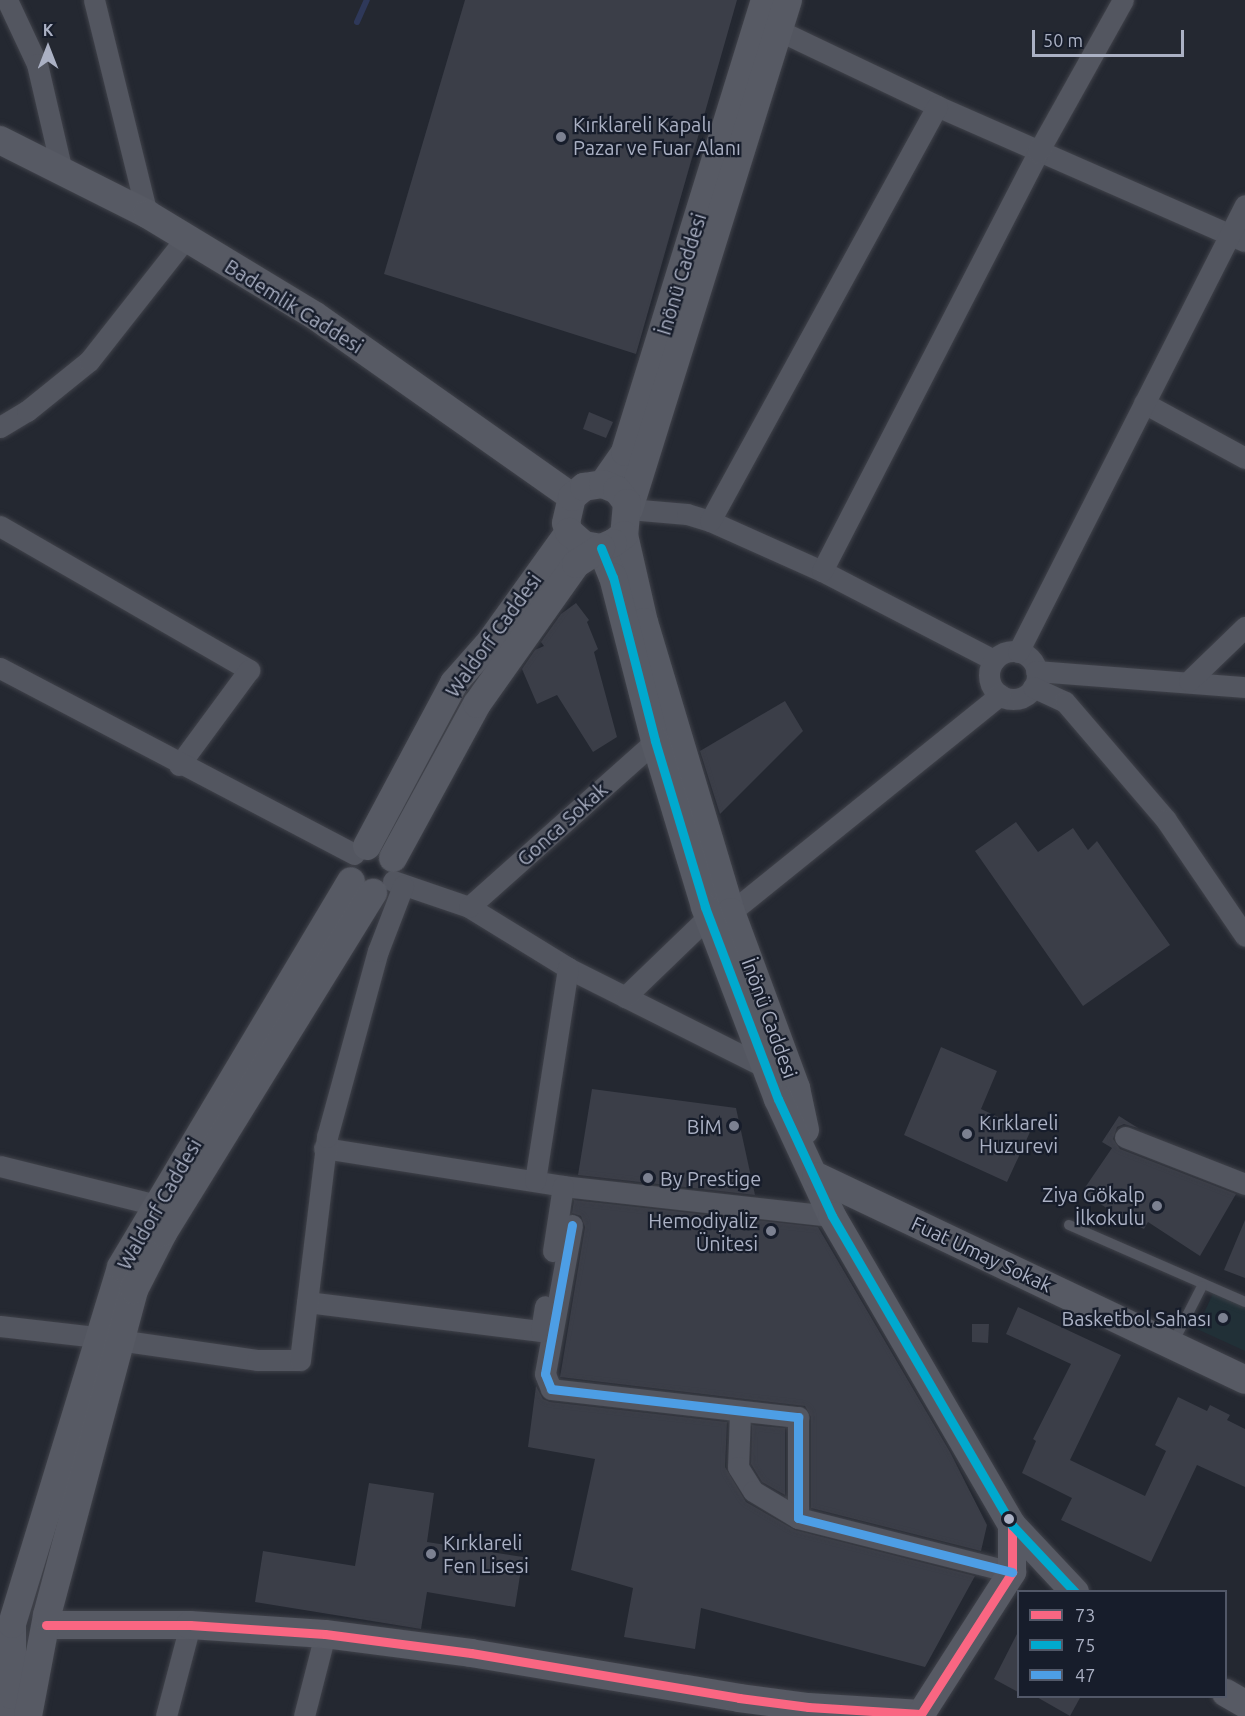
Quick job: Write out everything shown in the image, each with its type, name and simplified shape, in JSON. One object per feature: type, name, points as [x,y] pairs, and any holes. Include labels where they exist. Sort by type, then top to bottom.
[{"type":"main road","name":"İnönü Caddesi","points":[[603,484],[625,452],[765,0]]},
{"type":"main road","name":"İnönü Caddesi","points":[[788,0],[618,530],[613,578],[655,741],[720,914],[796,1088],[816,1176]]},
{"type":"main road","name":"Bademlik Caddesi","points":[[0,140],[61,167],[147,214],[314,315],[569,517]]},
{"type":"main road","points":[[603,484],[617,490],[618,530],[584,545],[569,517],[584,487],[603,484]]},
{"type":"main road","name":"Waldorf Caddesi","points":[[28,1716],[46,1620],[108,1338],[121,1267],[157,1204],[376,871],[454,684],[490,641],[569,517]]},
{"type":"main road","name":"İnönü Caddesi","points":[[618,530],[720,914],[767,1068],[816,1176]]},
{"type":"main road","name":"Waldorf Caddesi","points":[[7,1716],[12,1695],[10,1619],[108,1338],[163,1233],[477,704],[576,564],[618,530]]},
{"type":"main road","points":[[816,1176],[832,1216],[1012,1525],[1073,1590]]},
{"type":"main road","name":"Fuat Umay Sokak","points":[[816,1176],[1245,1380]]},
{"type":"main road","points":[[10,1619],[16,1633],[28,1638],[36,1636],[46,1620],[190,1625],[325,1634],[471,1653],[738,1707],[808,1707],[920,1715],[1012,1572],[1012,1525]]},
{"type":"main road","points":[[1227,1694],[1245,1704]]},
{"type":"street","points":[[7,0],[37,64],[61,167]]},
{"type":"street","points":[[94,0],[147,214]]},
{"type":"street","points":[[822,571],[1115,2]]},
{"type":"street","points":[[778,30],[1038,152],[1238,237]]},
{"type":"street","points":[[710,520],[937,106]]},
{"type":"street","points":[[1018,652],[1144,403],[1238,237],[1245,205]]},
{"type":"street","points":[[0,427],[27,411],[89,361],[185,239]]},
{"type":"street","points":[[1144,403],[1245,458]]},
{"type":"street","points":[[618,530],[687,514],[710,520],[822,571],[994,660]]},
{"type":"street","points":[[0,526],[249,670],[179,765]]},
{"type":"street","points":[[1189,681],[1245,627]]},
{"type":"street","points":[[1000,695],[990,682],[994,660],[1007,651],[1018,652],[1029,658],[1035,679],[1065,702],[1166,820],[1245,936]]},
{"type":"street","points":[[0,668],[376,871],[469,907],[568,968],[767,1068]]},
{"type":"street","points":[[1035,679],[1189,681],[1245,687]]},
{"type":"street","points":[[625,997],[720,914],[1000,695],[1022,697],[1035,679]]},
{"type":"street","name":"Gonca Sokak","points":[[469,907],[655,741]]},
{"type":"street","points":[[0,1326],[108,1338],[257,1360],[300,1360],[324,1148],[378,951],[376,871]]},
{"type":"street","points":[[535,1181],[568,968]]},
{"type":"street","points":[[1125,1137],[1245,1185]]},
{"type":"street","points":[[324,1148],[563,1186],[832,1216]]},
{"type":"street","points":[[0,1166],[157,1204]]},
{"type":"street","points":[[307,1302],[541,1331],[563,1186]]},
{"type":"street","points":[[572,1225],[545,1374],[551,1389],[740,1413],[798,1417],[798,1518]]},
{"type":"street","points":[[740,1413],[738,1467],[753,1491],[798,1518],[1012,1572]]},
{"type":"street","points":[[166,1716],[190,1625]]},
{"type":"street","points":[[304,1716],[325,1634]]},
{"type":"lane","points":[[1069,1225],[1202,1286],[1245,1302]]},
{"type":"lane","points":[[1172,1345],[1202,1286]]},
{"type":"shaded area","name":"Basketbol Sahası","points":[[1213,1293],[1245,1307],[1245,1351],[1197,1329]]},
{"type":"building","name":"Kırklareli Kapalı Pazar ve Fuar Alanı","points":[[465,0],[737,0],[636,354],[384,274]]},
{"type":"building","points":[[589,412],[613,422],[606,438],[583,429]]},
{"type":"building","points":[[576,603],[589,620],[587,622],[598,649],[594,652],[617,737],[593,752],[557,695],[537,704],[522,669],[535,650],[544,646],[541,642],[561,614]]},
{"type":"building","points":[[785,701],[803,731],[720,814],[700,751]]},
{"type":"building","points":[[1016,822],[1038,852],[1073,828],[1088,850],[1097,841],[1170,945],[1083,1006],[975,851]]},
{"type":"building","name":"Kırklareli Huzurevi","points":[[941,1047],[997,1071],[981,1109],[1030,1132],[1007,1182],[904,1135]]},
{"type":"building","points":[[592,1089],[736,1108],[755,1195],[578,1175]]},
{"type":"building","name":"Ziya Gökalp İlkokulu","points":[[1119,1116],[1138,1128],[1124,1124],[1117,1127],[1113,1139],[1120,1149],[1236,1194],[1200,1256],[1148,1222],[1144,1229],[1128,1222],[1082,1192],[1112,1148],[1102,1142]]},
{"type":"building","points":[[574,1200],[818,1227],[950,1452],[987,1525],[981,1551],[811,1508],[811,1417],[805,1406],[560,1377],[585,1227],[581,1216],[572,1213]]},
{"type":"building","points":[[1245,1220],[1245,1278],[1224,1270]]},
{"type":"building","points":[[1018,1307],[1121,1355],[1070,1460],[1145,1496],[1166,1451],[1155,1445],[1178,1397],[1207,1411],[1210,1405],[1230,1415],[1227,1420],[1245,1429],[1245,1487],[1197,1465],[1151,1562],[1061,1520],[1072,1498],[1022,1473],[1036,1441],[1033,1439],[1071,1364],[1006,1334]]},
{"type":"building","points":[[972,1324],[989,1324],[988,1343],[972,1342]]},
{"type":"building","points":[[536,1386],[543,1399],[550,1402],[727,1422],[725,1467],[746,1502],[795,1530],[975,1576],[925,1667],[701,1608],[695,1649],[624,1637],[633,1588],[571,1570],[595,1459],[528,1447]]},
{"type":"building","points":[[752,1425],[785,1428],[785,1495],[762,1482],[751,1464]]},
{"type":"building","name":"Kırklareli Fen Lisesi","points":[[369,1483],[434,1493],[427,1542],[523,1557],[515,1607],[427,1592],[421,1629],[255,1602],[263,1551],[355,1566]]},
{"type":"building","points":[[1017,1634],[1017,1691],[994,1679]]},
{"type":"building","points":[[1038,1698],[1080,1698],[1070,1716]]},
{"type":"waterway","points":[[357,22],[367,0]]},
{"type":"transit line","name":"75","points":[[601,548],[613,577],[655,741],[705,907],[778,1099],[832,1216],[1012,1525],[1073,1590]]},
{"type":"transit line","name":"47","points":[[572,1225],[545,1374],[551,1389],[798,1417],[798,1518],[1012,1572]]},
{"type":"transit line","name":"73","points":[[46,1625],[190,1625],[325,1634],[471,1653],[739,1698],[808,1707],[921,1714],[1012,1572],[1012,1525]]},
{"type":"place","name":"Kırklareli Kapalı Pazar ve Fuar Alanı","points":[[561,137]]},
{"type":"place","name":"BİM","points":[[734,1126]]},
{"type":"place","name":"Kırklareli Huzurevi","points":[[967,1134]]},
{"type":"place","name":"By Prestige","points":[[648,1178]]},
{"type":"place","name":"Ziya Gökalp İlkokulu","points":[[1157,1206]]},
{"type":"place","name":"Hemodiyaliz Ünitesi","points":[[771,1231]]},
{"type":"place","name":"Basketbol Sahası","points":[[1223,1318]]},
{"type":"place","name":"Kırklareli Fen Lisesi","points":[[431,1554]]}]
